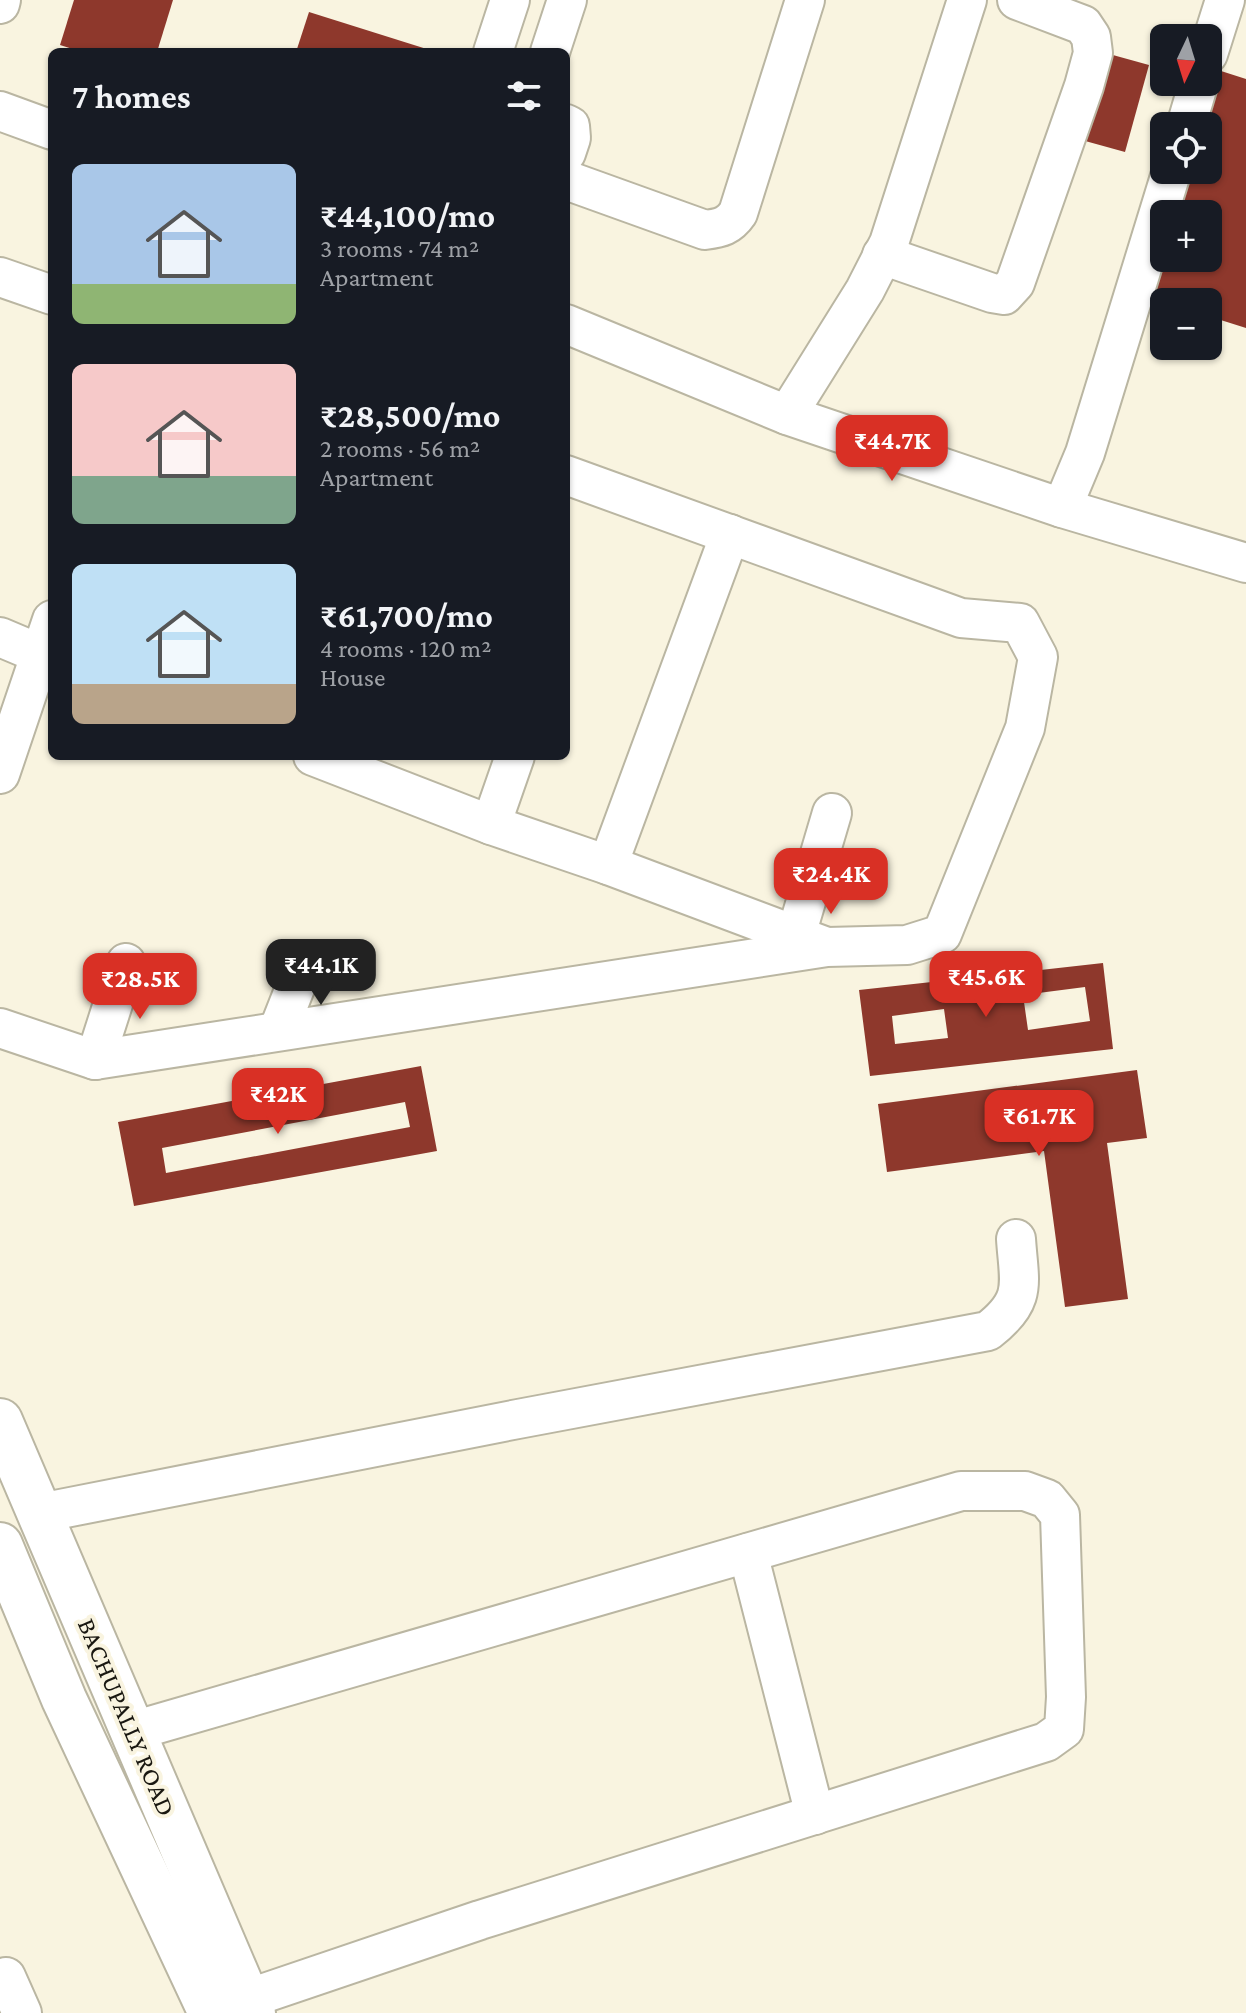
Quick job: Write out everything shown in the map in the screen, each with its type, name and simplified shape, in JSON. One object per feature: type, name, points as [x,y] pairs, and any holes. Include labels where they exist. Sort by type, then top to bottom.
[{"type":"main road","name":"BACHUPALLY ROAD","points":[[0,1421],[133,1731],[237,2008]]},
{"type":"main road","name":"BACHUPALLY ROAD","points":[[0,1545],[64,1699],[237,2008]]},
{"type":"street","points":[[494,48],[510,0]]},
{"type":"street","points":[[551,48],[567,0]]},
{"type":"street","points":[[570,181],[705,230],[722,228],[732,222],[738,213],[805,0]]},
{"type":"street","points":[[787,415],[865,290],[889,243],[967,0]]},
{"type":"street","points":[[882,255],[992,293],[1004,295],[1015,283],[1093,53],[1091,37],[1083,25],[1017,0]]},
{"type":"street","points":[[1217,24],[1225,0]]},
{"type":"street","points":[[0,111],[48,129]]},
{"type":"street","points":[[1062,508],[1085,453],[1168,184]]},
{"type":"street","points":[[0,277],[48,294]]},
{"type":"street","points":[[570,326],[787,415],[1062,508],[1246,563]]},
{"type":"street","points":[[0,1028],[95,1060],[811,941],[907,945],[942,934],[1025,728],[1038,657],[1020,623],[961,618],[570,476]]},
{"type":"street","points":[[608,865],[730,534]]},
{"type":"street","points":[[0,637],[48,645]]},
{"type":"street","points":[[0,774],[48,648]]},
{"type":"street","points":[[323,760],[491,825],[811,941]]},
{"type":"street","points":[[491,825],[514,760]]},
{"type":"street","points":[[811,941],[832,813]]},
{"type":"street","points":[[278,1031],[306,960]]},
{"type":"street","points":[[95,1060],[126,963]]},
{"type":"street","points":[[40,1513],[988,1331],[1014,1307],[1019,1291],[1016,1239]]},
{"type":"street","points":[[133,1731],[961,1491],[1025,1491],[1047,1499],[1060,1515],[1066,1697],[1064,1729],[1046,1742],[480,1920],[237,2008]]},
{"type":"street","points":[[748,1553],[815,1815]]},
{"type":"street","points":[[6,1977],[22,2013]]},
{"type":"building","points":[[74,0],[173,0],[158,48],[69,48],[60,45]]},
{"type":"building","points":[[309,12],[423,48],[297,48]]},
{"type":"building","points":[[1102,52],[1149,65],[1125,152],[1078,139]]},
{"type":"building","points":[[1222,71],[1246,79],[1246,328],[1222,320],[1222,288],[1152,288],[1159,272],[1222,272],[1222,200],[1179,200],[1185,184],[1222,184],[1222,112],[1208,112],[1213,96],[1222,96]]},
{"type":"building","points":[[1103,963],[1113,1049],[870,1076],[859,990]],"holes":[[[1085,987],[1090,1021],[1028,1030],[1023,995]],[[944,1009],[948,1038],[895,1044],[892,1016]]]},
{"type":"building","points":[[421,1066],[437,1151],[134,1206],[118,1122]],"holes":[[[405,1102],[410,1127],[166,1173],[162,1148]]]},
{"type":"building","points":[[1137,1070],[1147,1138],[1107,1143],[1128,1299],[1065,1307],[1044,1151],[887,1172],[878,1104]]}]
